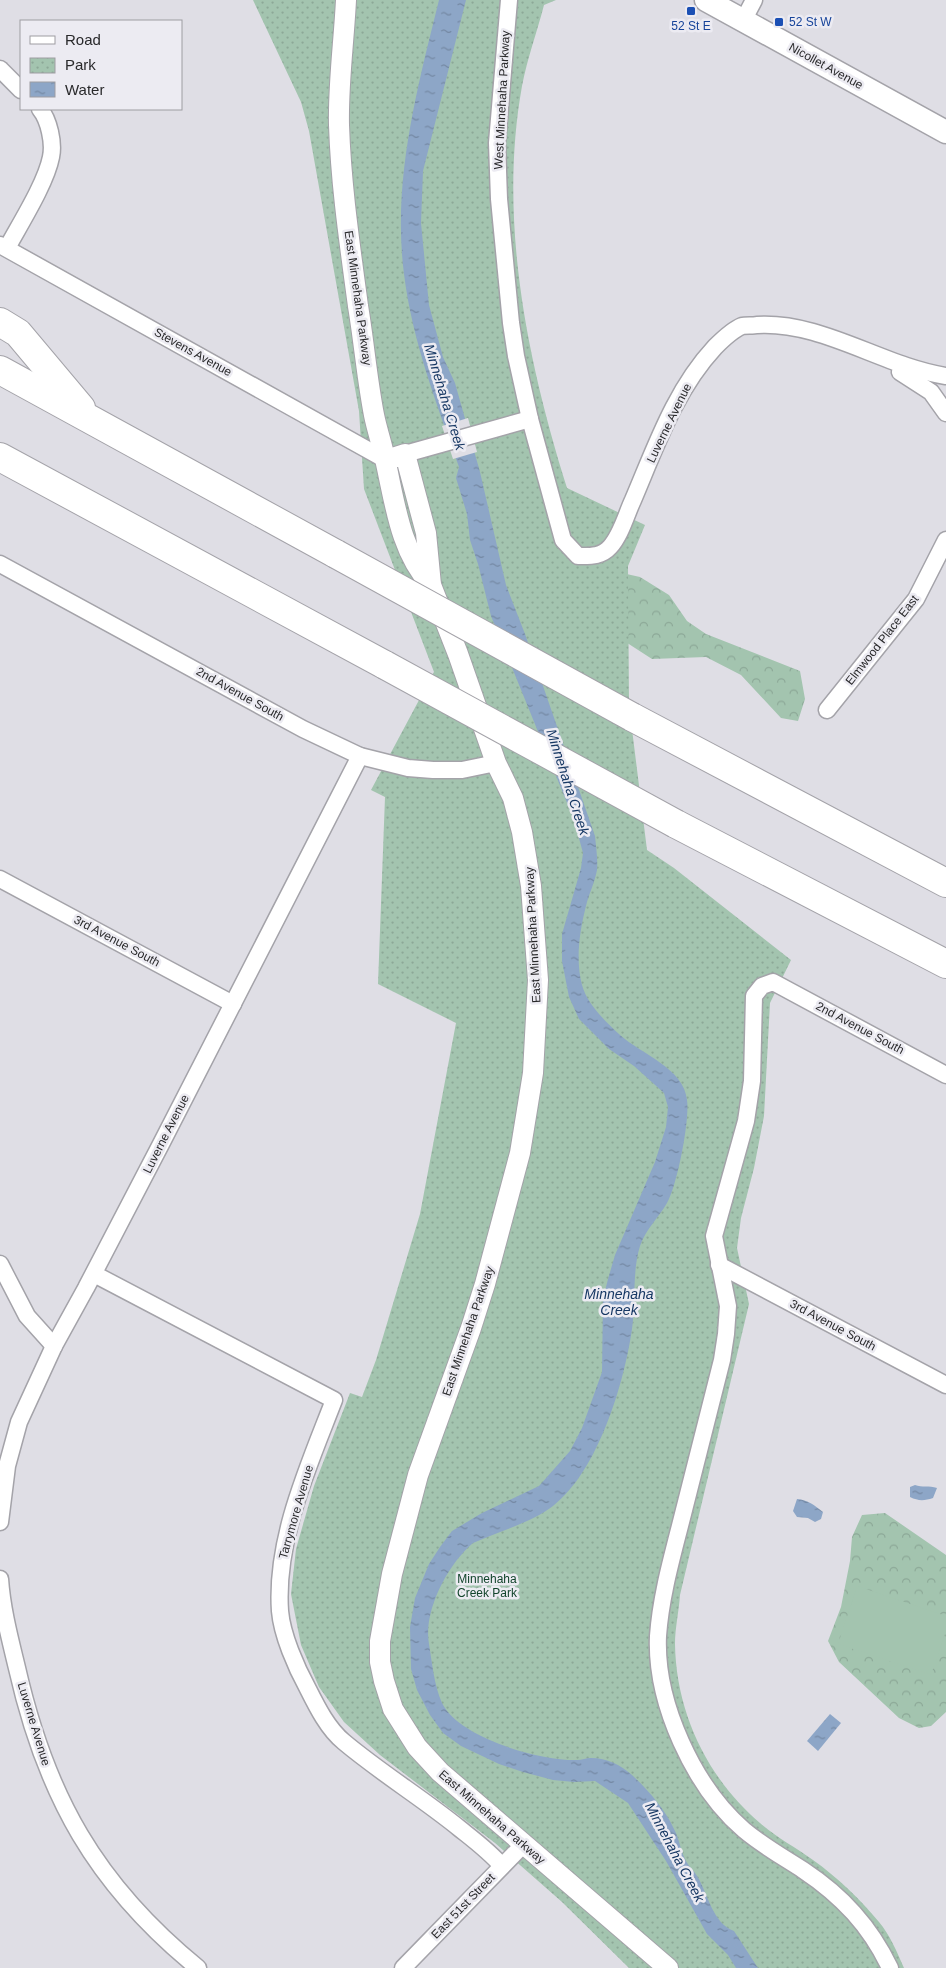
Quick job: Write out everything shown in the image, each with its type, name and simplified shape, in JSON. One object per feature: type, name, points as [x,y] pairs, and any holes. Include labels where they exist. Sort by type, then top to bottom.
[{"type":"highway","points":[[0,322],[18,333],[92,420]]},
{"type":"highway","points":[[0,370],[632,717],[946,884]]},
{"type":"highway","points":[[0,457],[676,824],[946,964]]},
{"type":"main road","name":"Nicollet Avenue","points":[[706,0],[946,132]]},
{"type":"street","name":"East Minnehaha Parkway","points":[[346,0],[339,123],[341,165],[374,416],[395,457],[426,533],[431,585],[458,654],[496,763],[515,806],[522,832],[531,886],[538,980],[533,1073],[520,1153],[472,1328],[418,1475],[384,1611],[380,1662],[385,1687],[393,1709],[417,1747],[452,1784],[668,1968]]},
{"type":"street","name":"West Minnehaha Parkway","points":[[508,0],[497,144],[499,199],[511,323],[516,356],[530,419]]},
{"type":"street","points":[[743,21],[754,0]]},
{"type":"street","points":[[0,69],[20,89]]},
{"type":"street","points":[[3,246],[44,176],[51,156],[50,135],[44,113],[41,110]]},
{"type":"street","name":"Stevens Avenue","points":[[3,246],[395,457]]},
{"type":"street","name":"Luverne Avenue","points":[[530,419],[563,540],[578,556],[595,556],[610,548],[620,530],[683,388],[700,364],[723,339],[742,326],[772,324],[837,339],[868,353],[920,383],[931,392],[946,412]]},
{"type":"street","name":"Luverne Avenue","points":[[868,353],[925,372],[946,376]]},
{"type":"street","points":[[395,457],[530,419]]},
{"type":"street","name":"Elmwood Place East","points":[[827,710],[916,599],[946,540]]},
{"type":"street","name":"2nd Avenue South","points":[[0,564],[303,729],[360,756],[408,768],[432,770],[462,770],[496,763]]},
{"type":"street","name":"Luverne Avenue","points":[[0,1522],[7,1466],[19,1422],[54,1346],[94,1274],[360,756]]},
{"type":"street","name":"3rd Avenue South","points":[[0,878],[233,1004]]},
{"type":"street","name":"2nd Avenue South","points":[[719,1265],[714,1236],[746,1121],[752,1082],[754,996],[762,986],[773,982],[946,1075]]},
{"type":"street","points":[[0,1264],[26,1316],[54,1346]]},
{"type":"street","points":[[719,1265],[728,1306],[726,1334],[722,1360],[663,1592],[658,1638],[662,1682],[674,1726],[692,1767],[718,1804],[756,1840],[804,1870],[844,1903],[871,1932],[890,1968]]},
{"type":"street","name":"3rd Avenue South","points":[[719,1265],[946,1385]]},
{"type":"street","name":"Tarrymore Avenue","points":[[94,1274],[334,1400],[307,1471],[282,1553],[280,1612],[288,1645],[319,1710],[342,1740],[368,1761],[429,1804],[491,1853],[502,1866]]},
{"type":"street","name":"Luverne Avenue","points":[[0,1579],[2,1602],[22,1692],[39,1749],[62,1804],[92,1856],[128,1903],[170,1945],[198,1968]]},
{"type":"street","name":"East 51st Street","points":[[403,1968],[523,1845]]},
{"type":"green space","name":"Minnehaha Creek Park","points":[[253,0],[556,0],[544,5],[524,76],[515,136],[513,187],[520,289],[540,390],[567,488],[645,525],[628,566],[629,705],[647,850],[674,868],[791,960],[770,1003],[764,1116],[754,1168],[741,1218],[737,1248],[749,1304],[680,1595],[675,1644],[681,1695],[698,1743],[725,1786],[741,1806],[772,1833],[822,1867],[856,1897],[887,1932],[904,1968],[629,1968],[562,1902],[495,1843],[380,1755],[344,1722],[319,1687],[301,1645],[291,1594],[296,1549],[314,1486],[350,1393],[362,1397],[376,1360],[420,1214],[456,1023],[378,984],[385,797],[371,790],[434,672],[364,489],[359,411],[309,131],[301,102]]},
{"type":"green space","points":[[604,569],[640,577],[669,595],[687,621],[706,634],[800,671],[805,699],[798,721],[781,718],[741,675],[706,657],[652,659],[618,637]]},
{"type":"green space","points":[[885,1513],[946,1555],[946,1712],[931,1726],[919,1728],[899,1718],[839,1662],[828,1641],[841,1607],[850,1561],[852,1537],[862,1515]]},
{"type":"green space","points":[[857,1586],[946,1616],[946,1631],[931,1675],[838,1644]]},
{"type":"water","name":"Minnehaha Creek","points":[[439,0],[466,0],[423,171],[421,223],[429,305],[443,357],[455,383],[480,472],[506,585],[525,634],[595,836],[597,870],[584,912],[579,944],[580,975],[584,992],[598,1012],[620,1035],[670,1070],[678,1079],[684,1089],[687,1100],[687,1122],[682,1153],[671,1195],[640,1246],[636,1266],[632,1329],[623,1375],[596,1449],[569,1491],[553,1506],[525,1522],[473,1543],[455,1563],[439,1589],[430,1617],[428,1631],[432,1666],[442,1703],[451,1716],[482,1737],[523,1752],[543,1756],[577,1760],[603,1759],[618,1765],[632,1775],[650,1793],[666,1814],[676,1832],[685,1860],[701,1883],[711,1907],[720,1921],[734,1931],[758,1968],[736,1968],[728,1955],[707,1934],[666,1861],[628,1803],[595,1781],[553,1780],[499,1764],[461,1746],[443,1733],[430,1715],[417,1690],[411,1669],[410,1627],[415,1598],[429,1564],[440,1547],[452,1531],[482,1513],[539,1486],[570,1451],[582,1428],[602,1372],[603,1299],[608,1279],[615,1255],[655,1162],[666,1127],[668,1107],[664,1093],[634,1066],[609,1049],[579,1019],[569,997],[562,961],[562,934],[581,868],[583,853],[574,820],[491,616],[470,540],[467,514],[456,478],[459,467],[426,372],[408,299],[401,239],[401,204],[404,170],[415,101]]},
{"type":"water","points":[[915,1485],[937,1488],[933,1498],[921,1500],[910,1497],[910,1487]]},
{"type":"water","points":[[797,1499],[814,1505],[823,1512],[821,1519],[815,1522],[808,1518],[797,1517],[793,1511]]},
{"type":"water","points":[[830,1714],[841,1723],[818,1751],[807,1741]]},
{"type":"pier","points":[[468,418],[477,452],[453,459],[442,426]]},
{"type":"place","name":"52 St E","points":[[691,11]]},
{"type":"place","name":"52 St W","points":[[779,22]]}]
